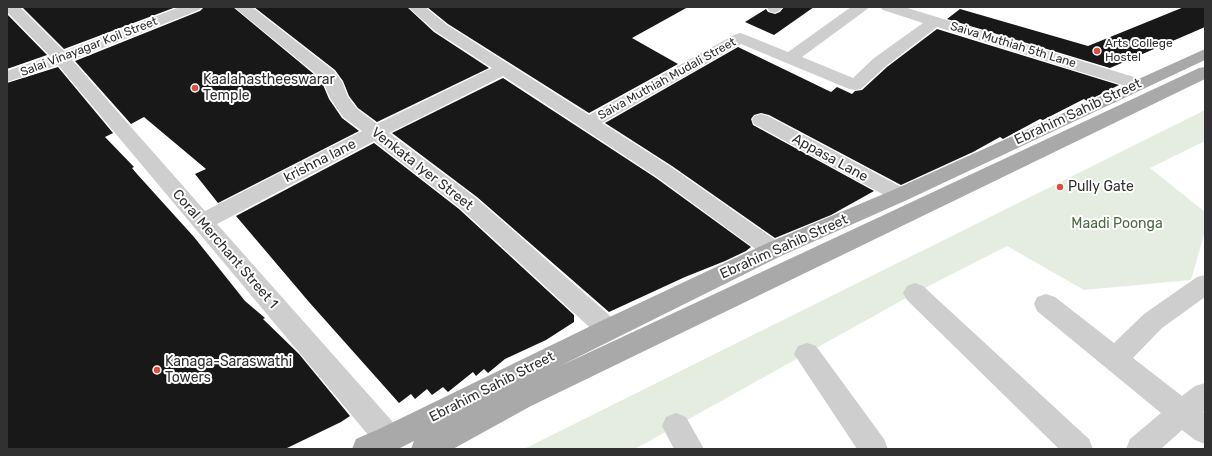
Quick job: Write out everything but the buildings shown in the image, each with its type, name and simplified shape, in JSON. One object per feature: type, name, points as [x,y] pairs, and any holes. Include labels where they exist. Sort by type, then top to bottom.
[{"type":"main road","name":"Ebrahim Sahib Street","points":[[366,449],[389,439],[608,329],[773,250],[900,196],[1205,54]]},
{"type":"main road","name":"Ebrahim Sahib Street","points":[[425,449],[521,397],[1205,72]]},
{"type":"street","name":"Coral Merchant Street 1","points":[[11,7],[61,58],[389,439]]},
{"type":"street","name":"Salai Vinayagar Koil Street","points":[[7,77],[194,7]]},
{"type":"street","name":"Venkata Iyer Street","points":[[242,7],[328,75],[333,82],[339,98],[350,113],[468,203],[608,329]]},
{"type":"street","name":"Saiva Muthiah Mudali Street","points":[[416,7],[441,28],[664,172],[773,250]]},
{"type":"street","points":[[789,59],[861,7]]},
{"type":"street","name":"Saiva Muthiah 5th Lane","points":[[888,7],[1138,84]]},
{"type":"street","name":"Saiva Muthiah Mudali Street","points":[[589,123],[740,38],[855,85],[880,62],[935,21]]},
{"type":"street","name":"krishna lane","points":[[202,222],[376,132],[504,69]]},
{"type":"street","name":"Appasa Lane","points":[[761,120],[900,196]]},
{"type":"street","points":[[1114,359],[1153,321],[1205,284]]},
{"type":"street","points":[[915,293],[1079,449]]},
{"type":"street","points":[[1046,304],[1205,431]]},
{"type":"street","points":[[807,354],[874,449]]},
{"type":"street","points":[[1140,449],[1182,412],[1205,396]]},
{"type":"green space","name":"Maadi Poonga","points":[[1205,110],[1205,141],[1150,168],[1205,212],[1205,231],[1191,280],[1084,290],[1007,246],[915,293],[635,449],[524,449]]},
{"type":"place","name":"Arts College Hostel","points":[[1097,51]]},
{"type":"place","name":"Kaalahastheeswarar Temple","points":[[195,88]]},
{"type":"place","name":"Pully Gate","points":[[1060,187]]},
{"type":"place","name":"Kanaga-Saraswathi Towers","points":[[157,370]]}]
